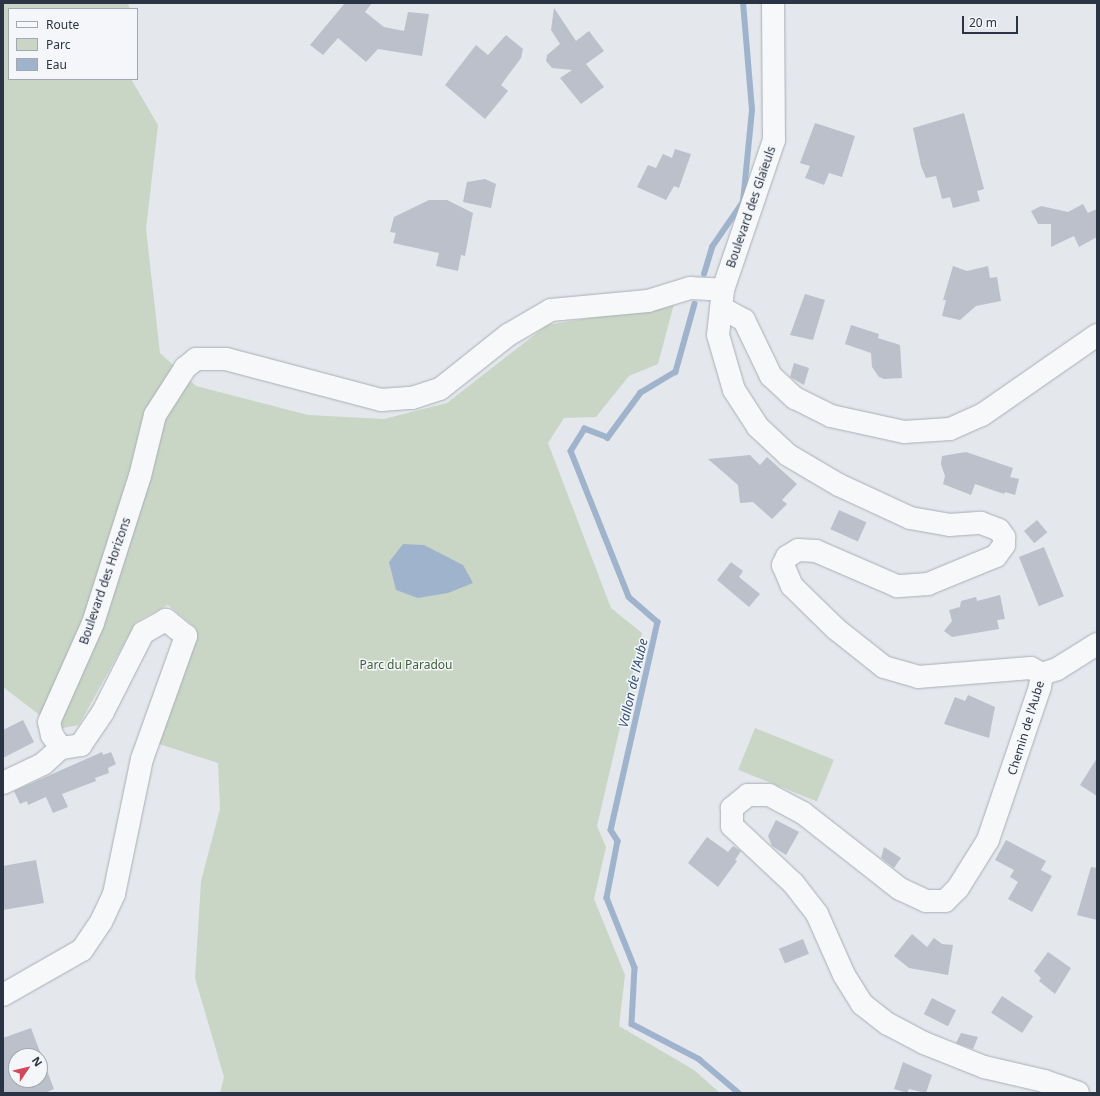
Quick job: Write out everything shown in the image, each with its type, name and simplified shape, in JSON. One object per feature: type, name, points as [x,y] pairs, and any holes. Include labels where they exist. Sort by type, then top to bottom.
[{"type":"street","name":"Boulevard des Glaïeuls","points":[[723,299],[774,140],[773,3]]},
{"type":"street","name":"Boulevard des Horizons","points":[[61,748],[52,735],[49,722],[93,623],[140,476],[155,415],[185,368],[196,359],[226,359],[381,400],[412,398],[440,389],[508,335],[551,310],[648,302],[690,288],[723,299],[744,320],[771,376],[795,398],[831,416],[904,432],[950,429],[982,415],[1097,335]]},
{"type":"street","name":"Chemin de l'Aube","points":[[723,299],[718,335],[734,390],[758,427],[788,455],[839,485],[910,518],[949,525],[981,523],[999,530],[1004,537],[1004,545],[996,556],[928,584],[897,586],[816,551],[798,550],[787,556],[783,565],[792,586],[836,629],[884,667],[918,677],[1031,668],[1042,674],[1040,687],[988,840],[958,888],[945,901],[926,901],[900,888],[803,813],[770,795],[748,795],[732,808],[732,826],[794,883],[817,914],[844,975],[862,1004],[888,1024],[924,1043],[984,1067],[1044,1081],[1078,1093]]},
{"type":"street","points":[[3,783],[43,764],[61,748],[81,745],[104,712],[143,633],[166,620],[186,636],[142,759],[114,894],[101,922],[82,950],[3,995]]},
{"type":"street","points":[[1042,674],[1057,669],[1097,644]]},
{"type":"green space","name":"Parc du Paradou","points":[[3,3],[128,3],[130,8],[8,8],[8,80],[132,80],[158,125],[146,229],[160,353],[196,386],[308,415],[384,419],[447,403],[547,325],[674,304],[658,364],[629,376],[596,417],[564,418],[548,443],[611,608],[642,633],[597,826],[606,847],[594,899],[625,975],[619,1026],[694,1070],[720,1093],[220,1093],[224,1077],[195,978],[201,881],[220,809],[218,763],[156,743],[182,676],[196,628],[168,605],[136,622],[79,725],[58,729],[3,687]]},
{"type":"green space","points":[[755,728],[834,760],[817,802],[738,770]]},
{"type":"water","points":[[403,544],[424,545],[463,565],[473,583],[448,593],[418,598],[396,590],[389,562]]},
{"type":"building","points":[[345,3],[372,3],[365,12],[384,27],[404,31],[408,12],[429,14],[422,56],[378,49],[366,62],[338,38],[323,55],[310,45]]},
{"type":"building","points":[[554,8],[576,41],[589,31],[604,51],[586,64],[604,87],[581,104],[560,78],[572,70],[552,68],[546,61],[547,55],[560,44],[551,30]]},
{"type":"building","points":[[506,35],[523,49],[521,58],[501,85],[508,91],[485,119],[445,85],[476,45],[488,55]]},
{"type":"building","points":[[964,113],[984,189],[977,191],[980,201],[953,208],[950,197],[942,199],[936,176],[926,178],[921,166],[913,128]]},
{"type":"building","points":[[815,123],[855,136],[842,177],[829,173],[824,185],[805,178],[810,166],[800,163]]},
{"type":"building","points":[[675,149],[691,154],[679,188],[674,186],[666,200],[637,187],[648,165],[656,168],[663,154],[672,158]]},
{"type":"building","points":[[485,179],[496,184],[491,208],[463,202],[467,182]]},
{"type":"building","points":[[429,200],[447,200],[473,213],[465,256],[461,255],[458,271],[436,266],[439,253],[393,243],[396,233],[390,232],[394,217]]},
{"type":"building","points":[[1083,204],[1088,213],[1097,209],[1097,237],[1079,247],[1074,236],[1051,247],[1051,224],[1038,224],[1031,211],[1041,206],[1068,212]]},
{"type":"building","points":[[953,266],[967,271],[988,266],[990,278],[997,277],[1001,301],[976,306],[960,320],[942,316],[946,300],[943,300]]},
{"type":"building","points":[[805,294],[825,300],[813,340],[790,335]]},
{"type":"building","points":[[851,325],[879,334],[878,338],[900,345],[902,378],[884,379],[879,377],[872,367],[871,353],[845,344]]},
{"type":"building","points":[[794,363],[809,368],[804,385],[790,377]]},
{"type":"building","points":[[966,452],[1013,468],[1010,477],[1019,479],[1015,495],[1005,492],[1004,494],[975,484],[971,495],[943,484],[945,476],[941,464],[942,456]]},
{"type":"building","points":[[750,455],[760,465],[767,457],[797,484],[782,500],[787,504],[772,519],[753,502],[740,503],[738,485],[708,459]]},
{"type":"building","points":[[839,510],[866,522],[858,541],[830,529]]},
{"type":"building","points":[[1037,520],[1047,532],[1034,543],[1024,531]]},
{"type":"building","points":[[1044,547],[1064,596],[1039,606],[1019,557]]},
{"type":"building","points":[[731,562],[743,571],[739,577],[760,594],[749,607],[717,580]]},
{"type":"building","points":[[1000,595],[1005,619],[997,620],[999,629],[952,637],[944,631],[952,621],[949,610],[960,607],[961,601],[976,597],[977,601]]},
{"type":"building","points":[[968,695],[995,707],[989,738],[944,724],[955,697],[965,701]]},
{"type":"building","points":[[23,720],[34,742],[3,758],[3,730]]},
{"type":"building","points":[[102,752],[103,755],[111,752],[116,764],[108,768],[109,773],[95,778],[96,781],[62,794],[68,807],[53,813],[46,797],[28,805],[27,801],[20,804],[14,791]]},
{"type":"building","points":[[1097,758],[1097,796],[1080,785]]},
{"type":"building","points":[[776,820],[799,832],[786,855],[772,846],[768,836]]},
{"type":"building","points":[[707,837],[728,852],[733,846],[741,851],[735,860],[737,861],[718,887],[688,863]]},
{"type":"building","points":[[1006,840],[1046,861],[1041,870],[1052,876],[1032,912],[1008,899],[1018,882],[1010,877],[1014,870],[995,860]]},
{"type":"building","points":[[884,847],[901,858],[894,868],[881,858]]},
{"type":"building","points":[[36,860],[44,903],[3,910],[3,866]]},
{"type":"building","points":[[1091,867],[1097,868],[1097,920],[1077,915]]},
{"type":"building","points":[[912,934],[927,947],[934,938],[942,944],[953,945],[948,975],[909,968],[894,956]]},
{"type":"building","points":[[803,939],[809,954],[785,964],[779,949]]},
{"type":"building","points":[[1048,952],[1071,968],[1055,994],[1039,981],[1041,978],[1034,971]]},
{"type":"building","points":[[1002,996],[1033,1016],[1022,1033],[991,1013]]},
{"type":"building","points":[[932,998],[956,1010],[948,1026],[924,1014]]},
{"type":"building","points":[[31,1028],[39,1048],[8,1048],[8,1088],[48,1088],[48,1073],[54,1089],[45,1093],[3,1093],[3,1038]]},
{"type":"building","points":[[961,1033],[978,1037],[973,1049],[956,1043]]},
{"type":"building","points":[[903,1062],[932,1075],[926,1093],[909,1089],[907,1093],[894,1089]]},
{"type":"waterway","points":[[704,274],[712,247],[743,202],[752,110],[743,3]]},
{"type":"waterway","name":"Vallon de l'Aube","points":[[695,304],[676,372],[641,393],[608,438],[585,429],[571,451],[629,597],[658,622],[611,830],[618,841],[607,898],[635,968],[632,1024],[699,1059],[739,1093]]}]
